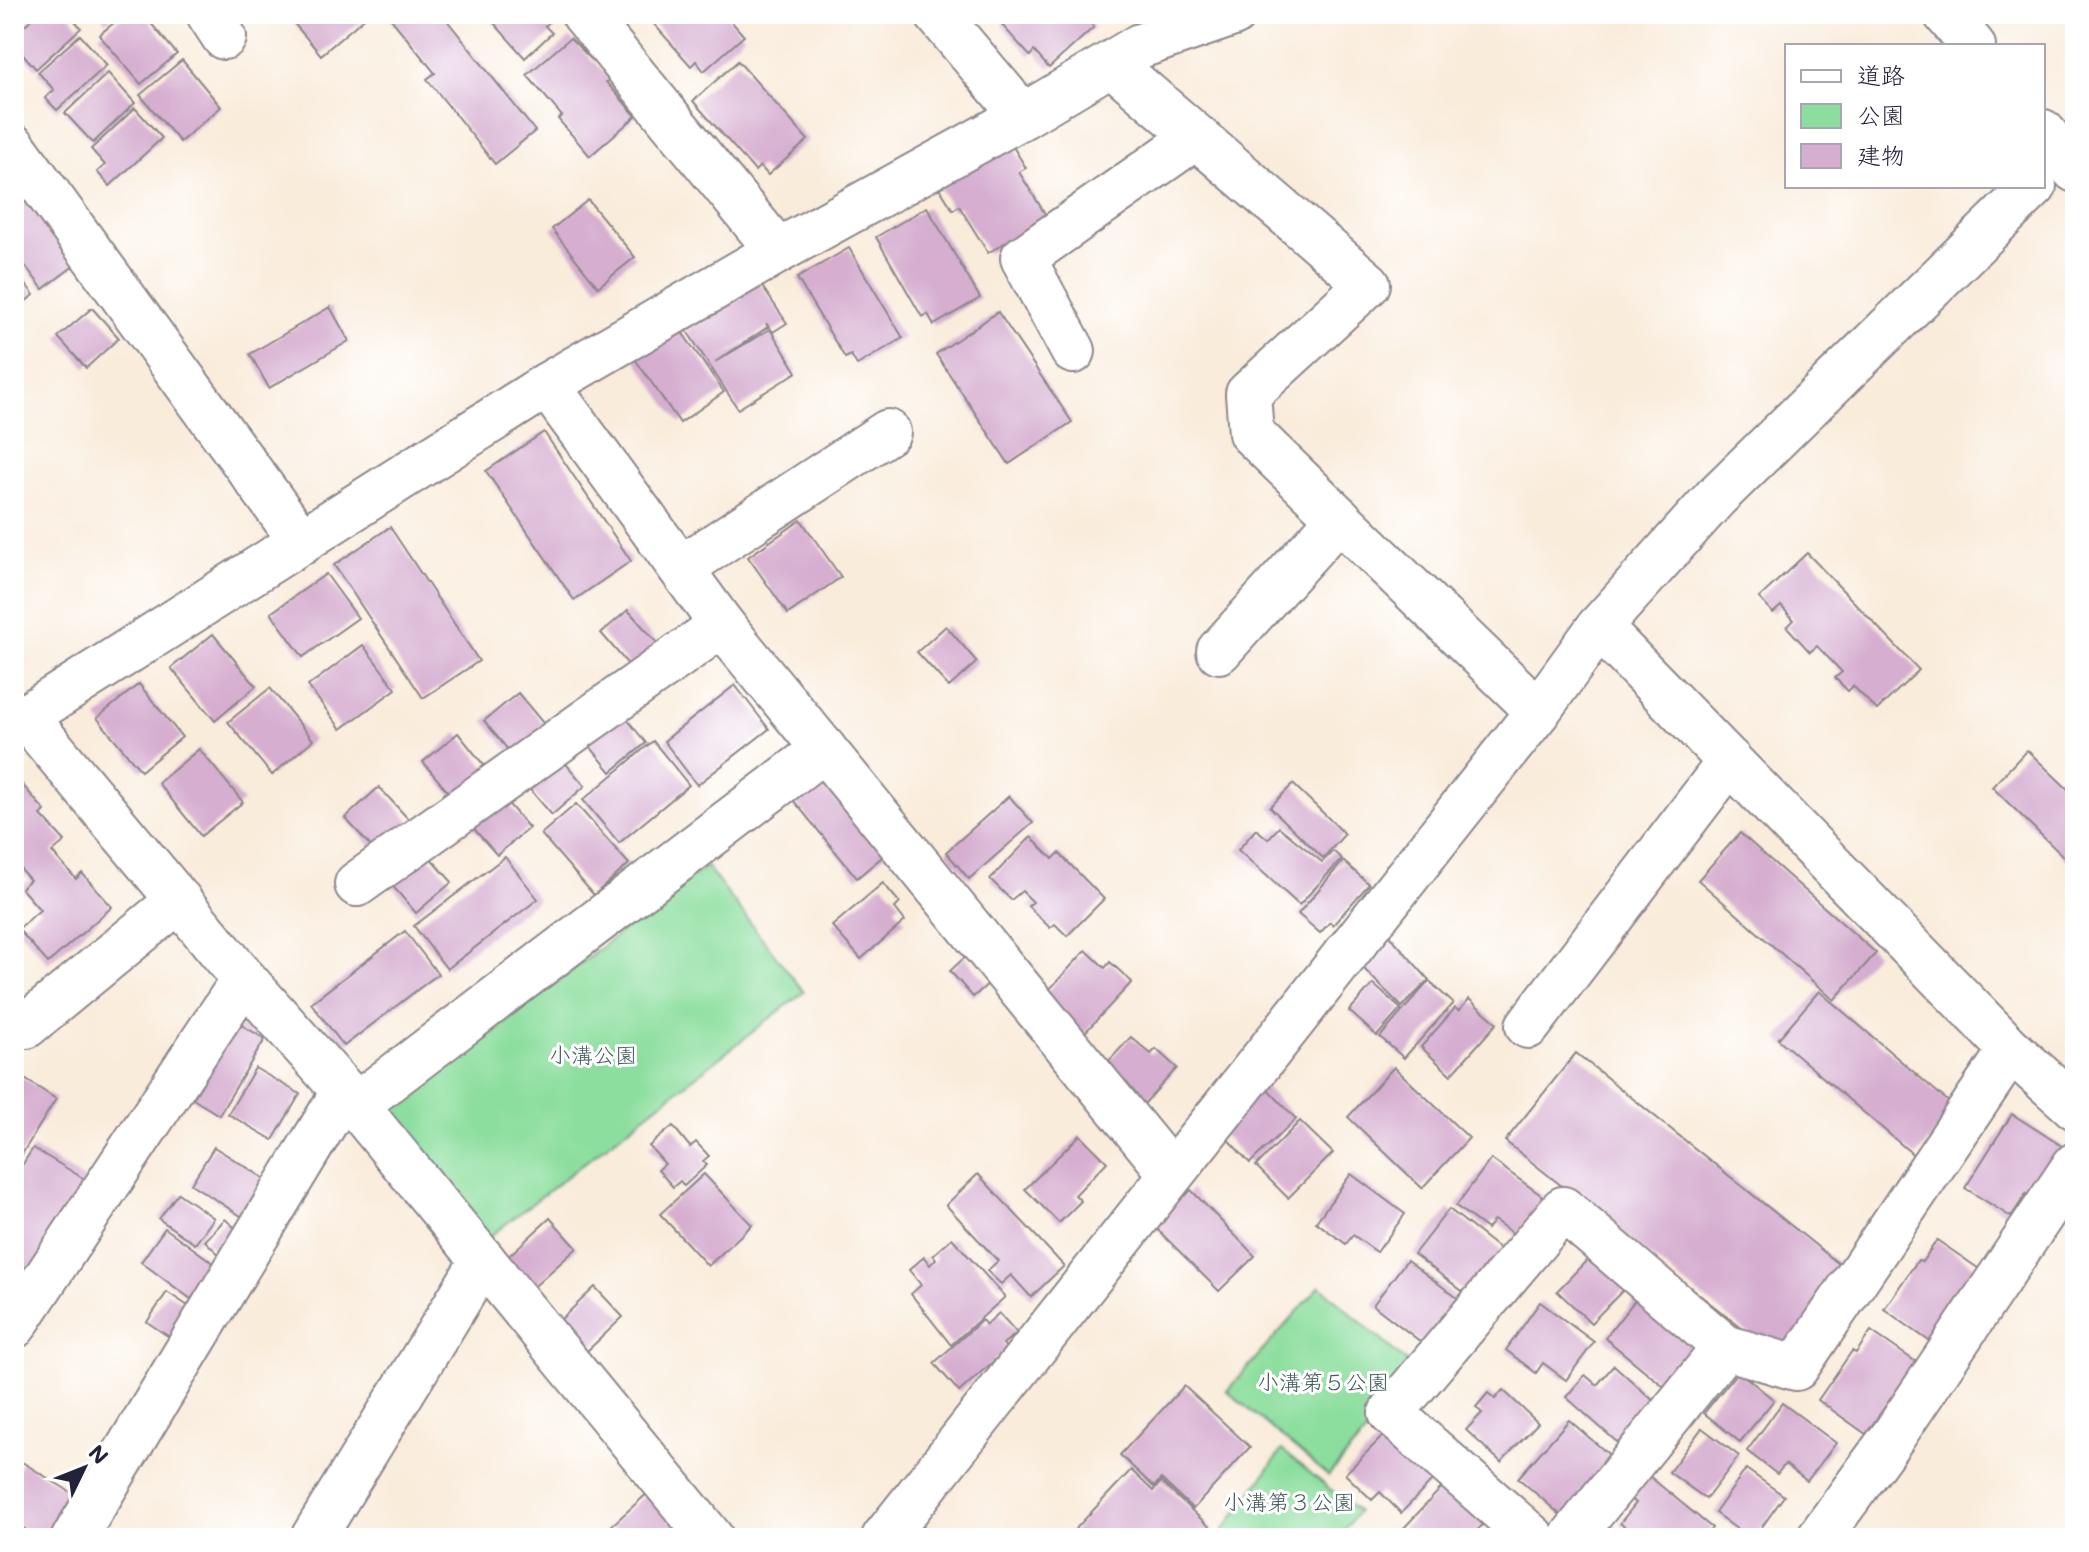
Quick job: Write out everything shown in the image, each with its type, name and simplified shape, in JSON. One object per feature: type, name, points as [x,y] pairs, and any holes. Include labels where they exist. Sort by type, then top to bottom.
[{"type":"street","points":[[584,14],[778,251]]},
{"type":"street","points":[[937,14],[1023,116]]},
{"type":"street","points":[[711,1538],[350,1098],[20,720],[547,385],[778,251],[1113,65],[1140,46],[1233,14]]},
{"type":"street","points":[[1946,14],[1971,44]]},
{"type":"street","points":[[1113,65],[1368,284],[1248,394],[1251,433],[1538,711]]},
{"type":"street","points":[[1073,351],[1023,258],[1196,137]]},
{"type":"street","points":[[14,147],[302,542]]},
{"type":"street","points":[[884,1538],[1538,711],[1599,627],[1716,497],[2032,188]]},
{"type":"street","points":[[547,385],[722,625],[1171,1173]]},
{"type":"street","points":[[681,568],[888,432]]},
{"type":"street","points":[[1219,651],[1339,518]]},
{"type":"street","points":[[357,884],[722,625]]},
{"type":"street","points":[[1599,627],[2011,1050],[2075,1107]]},
{"type":"street","points":[[74,1538],[350,1098],[824,749]]},
{"type":"street","points":[[1528,1026],[1730,761]]},
{"type":"street","points":[[14,1018],[26,1026],[179,900]]},
{"type":"street","points":[[14,1326],[244,979]]},
{"type":"street","points":[[1533,1538],[1391,1413],[1563,1209],[1725,1347],[1796,1368],[2011,1050]]},
{"type":"street","points":[[1819,1538],[1894,1435],[2075,1165]]},
{"type":"street","points":[[313,1538],[483,1260]]},
{"type":"street","points":[[1571,1538],[1725,1347]]},
{"type":"green space","name":"小溝公園","points":[[706,866],[804,992],[480,1244],[382,1118]]},
{"type":"green space","name":"小溝第５公園","points":[[1320,1286],[1419,1373],[1328,1476],[1227,1391]]},
{"type":"green space","name":"小溝第３公園","points":[[1282,1450],[1358,1512],[1338,1538],[1218,1538]]},
{"type":"building","points":[[37,14],[69,14],[81,28],[36,69],[14,44],[14,35]]},
{"type":"building","points":[[99,14],[115,14],[106,22]]},
{"type":"building","points":[[125,14],[143,14],[177,54],[141,84],[99,35]]},
{"type":"building","points":[[286,14],[369,14],[321,55]]},
{"type":"building","points":[[387,14],[442,14],[535,131],[495,164],[427,79],[435,73]]},
{"type":"building","points":[[486,14],[550,14],[554,18],[545,26],[552,33],[525,58]]},
{"type":"building","points":[[645,14],[725,14],[744,36],[704,71],[696,61],[691,66]]},
{"type":"building","points":[[1003,14],[1082,14],[1094,27],[1049,68],[1034,51],[1030,56],[1002,25],[1008,19]]},
{"type":"building","points":[[80,35],[107,65],[57,110],[45,98],[54,90],[38,72]]},
{"type":"building","points":[[570,38],[611,79],[606,82],[636,116],[590,156],[558,119],[562,116],[527,75]]},
{"type":"building","points":[[182,60],[221,107],[180,142],[140,95]]},
{"type":"building","points":[[738,61],[808,140],[768,175],[760,166],[755,171],[693,101]]},
{"type":"building","points":[[108,73],[135,103],[93,143],[65,113]]},
{"type":"building","points":[[135,108],[162,138],[110,186],[97,172],[105,165],[91,149]]},
{"type":"building","points":[[1009,140],[1026,168],[1019,172],[1047,217],[988,253],[959,206],[953,210],[937,184]]},
{"type":"building","points":[[14,183],[75,265],[43,289],[14,251]]},
{"type":"building","points":[[588,200],[635,257],[598,287],[552,229]]},
{"type":"building","points":[[927,207],[980,298],[934,325],[928,314],[922,317],[876,237]]},
{"type":"building","points":[[849,248],[903,338],[857,365],[851,355],[845,358],[797,278]]},
{"type":"building","points":[[14,269],[34,295],[14,310]]},
{"type":"building","points":[[759,282],[787,323],[773,332],[766,323],[768,327],[715,362],[770,329],[797,372],[738,409],[687,331]]},
{"type":"building","points":[[330,307],[349,341],[269,388],[250,354]]},
{"type":"building","points":[[92,308],[119,338],[86,368],[58,337]]},
{"type":"building","points":[[998,312],[1072,422],[1009,464],[936,354]]},
{"type":"building","points":[[679,328],[724,392],[680,423],[635,359]]},
{"type":"building","points":[[544,432],[631,561],[574,600],[486,471]]},
{"type":"building","points":[[801,520],[841,577],[788,614],[748,557]]},
{"type":"building","points":[[390,527],[479,661],[423,698],[334,565]]},
{"type":"building","points":[[1807,553],[1919,670],[1877,710],[1853,686],[1848,691],[1835,678],[1842,672],[1817,646],[1810,652],[1787,627],[1794,620],[1781,606],[1773,613],[1759,598]]},
{"type":"building","points":[[326,574],[358,618],[303,657],[271,613]]},
{"type":"building","points":[[628,610],[659,645],[632,669],[601,633]]},
{"type":"building","points":[[946,626],[977,662],[949,687],[917,652]]},
{"type":"building","points":[[213,634],[256,686],[215,721],[171,668]]},
{"type":"building","points":[[363,645],[396,689],[341,729],[308,686]]},
{"type":"building","points":[[139,684],[182,737],[141,771],[97,718]]},
{"type":"building","points":[[735,685],[769,729],[697,785],[664,741]]},
{"type":"building","points":[[270,688],[313,740],[272,775],[228,722]]},
{"type":"building","points":[[518,693],[548,729],[514,757],[484,721]]},
{"type":"building","points":[[619,709],[646,743],[611,772],[583,738]]},
{"type":"building","points":[[458,733],[487,769],[453,798],[423,762]]},
{"type":"building","points":[[653,741],[689,785],[619,843],[583,800]]},
{"type":"building","points":[[199,749],[243,802],[201,836],[158,783]]},
{"type":"building","points":[[2027,750],[2075,796],[2075,868],[1992,787]]},
{"type":"building","points":[[555,751],[585,786],[552,815],[522,780]]},
{"type":"building","points":[[827,764],[895,846],[857,878],[789,795]]},
{"type":"building","points":[[14,775],[45,811],[41,815],[65,841],[52,852],[76,879],[82,873],[112,907],[48,963],[18,929],[40,910],[21,888],[30,880],[14,862]]},
{"type":"building","points":[[1293,784],[1345,834],[1323,858],[1270,807]]},
{"type":"building","points":[[379,787],[411,822],[377,853],[345,818]]},
{"type":"building","points":[[499,793],[529,828],[497,855],[466,820]]},
{"type":"building","points":[[1009,796],[1033,823],[969,879],[946,852]]},
{"type":"building","points":[[576,804],[629,864],[594,895],[541,834]]},
{"type":"building","points":[[1279,827],[1322,862],[1333,851],[1342,859],[1299,905],[1238,850],[1256,829],[1268,839]]},
{"type":"building","points":[[1740,833],[1876,953],[1834,1000],[1698,880]]},
{"type":"building","points":[[1031,837],[1053,859],[1059,853],[1104,899],[1067,936],[1055,924],[1050,928],[1028,906],[1033,902],[1022,891],[1011,900],[990,879]]},
{"type":"building","points":[[419,845],[452,882],[416,913],[384,876]]},
{"type":"building","points":[[505,857],[538,899],[447,969],[414,926]]},
{"type":"building","points":[[1343,861],[1369,884],[1333,925],[1330,922],[1320,933],[1298,914]]},
{"type":"building","points":[[883,883],[900,903],[895,908],[905,921],[861,959],[832,926]]},
{"type":"building","points":[[1384,929],[1429,980],[1402,1007],[1360,965]]},
{"type":"building","points":[[405,931],[438,974],[344,1046],[311,1003]]},
{"type":"building","points":[[1086,950],[1105,968],[1110,962],[1132,982],[1076,1042],[1046,993]]},
{"type":"building","points":[[965,957],[988,984],[973,997],[950,971]]},
{"type":"building","points":[[1429,981],[1453,1003],[1404,1058],[1380,1037]]},
{"type":"building","points":[[1373,984],[1401,1009],[1377,1036],[1349,1011]]},
{"type":"building","points":[[1819,991],[1957,1109],[1916,1157],[1778,1039]]},
{"type":"building","points":[[1469,999],[1497,1023],[1451,1075],[1421,1047],[1455,1008],[1459,1011]]},
{"type":"building","points":[[238,1023],[265,1039],[219,1115],[193,1099]]},
{"type":"building","points":[[1131,1037],[1151,1054],[1156,1049],[1177,1068],[1122,1128],[1092,1079]]},
{"type":"building","points":[[1576,1053],[1849,1272],[1796,1345],[1763,1345],[1505,1141]]},
{"type":"building","points":[[1394,1067],[1469,1138],[1422,1188],[1348,1117]]},
{"type":"building","points":[[255,1068],[300,1094],[273,1140],[228,1114]]},
{"type":"building","points":[[14,1072],[56,1099],[14,1167]]},
{"type":"building","points":[[1264,1085],[1296,1119],[1250,1163],[1218,1129]]},
{"type":"building","points":[[2012,1114],[2062,1146],[2029,1197],[2026,1194],[2011,1217],[1965,1188]]},
{"type":"building","points":[[1300,1121],[1333,1153],[1288,1198],[1256,1166]]},
{"type":"building","points":[[673,1126],[690,1147],[696,1142],[709,1156],[703,1161],[707,1165],[684,1186],[680,1181],[673,1187],[658,1170],[665,1164],[649,1146]]},
{"type":"building","points":[[1080,1135],[1107,1162],[1075,1195],[1081,1201],[1059,1223],[1025,1189]]},
{"type":"building","points":[[214,1147],[275,1185],[252,1223],[191,1184]]},
{"type":"building","points":[[33,1148],[91,1183],[14,1306],[14,1178]]},
{"type":"building","points":[[1491,1159],[1545,1198],[1517,1236],[1494,1220],[1487,1229],[1456,1206]]},
{"type":"building","points":[[704,1174],[752,1225],[708,1266],[660,1214]]},
{"type":"building","points":[[978,1174],[1064,1266],[1031,1297],[1011,1275],[1001,1284],[987,1271],[998,1261],[946,1205]]},
{"type":"building","points":[[1351,1174],[1405,1214],[1377,1252],[1353,1235],[1346,1244],[1316,1222]]},
{"type":"building","points":[[1179,1189],[1185,1196],[1191,1190],[1255,1256],[1219,1291],[1148,1220]]},
{"type":"building","points":[[178,1193],[214,1218],[195,1244],[159,1219]]},
{"type":"building","points":[[1449,1209],[1501,1250],[1466,1294],[1414,1254]]},
{"type":"building","points":[[550,1218],[577,1248],[527,1293],[501,1263]]},
{"type":"building","points":[[225,1219],[251,1242],[230,1265],[205,1241]]},
{"type":"building","points":[[165,1228],[216,1265],[191,1299],[141,1262]]},
{"type":"building","points":[[952,1238],[1005,1297],[951,1345],[911,1294],[921,1285],[909,1270],[924,1257],[930,1265],[936,1259],[933,1255]]},
{"type":"building","points":[[1937,1240],[1982,1271],[1932,1343],[1884,1309],[1918,1260],[1922,1262]]},
{"type":"building","points":[[1595,1252],[1629,1284],[1591,1323],[1557,1291]]},
{"type":"building","points":[[1407,1260],[1460,1300],[1425,1345],[1373,1305]]},
{"type":"building","points":[[595,1287],[623,1317],[585,1353],[557,1323]]},
{"type":"building","points":[[167,1292],[197,1312],[177,1342],[147,1322]]},
{"type":"building","points":[[1636,1299],[1698,1352],[1667,1389],[1605,1338]]},
{"type":"building","points":[[1540,1302],[1594,1342],[1566,1380],[1543,1363],[1536,1373],[1506,1350]]},
{"type":"building","points":[[999,1313],[1017,1333],[1003,1344],[1007,1349],[959,1392],[934,1363],[982,1320],[986,1325]]},
{"type":"building","points":[[1871,1331],[1916,1362],[1866,1434],[1818,1400],[1852,1351],[1856,1353]]},
{"type":"building","points":[[1614,1365],[1658,1405],[1627,1451],[1566,1397],[1585,1375],[1597,1385]]},
{"type":"building","points":[[1738,1371],[1774,1400],[1740,1442],[1704,1413]]},
{"type":"building","points":[[1184,1386],[1250,1447],[1193,1509],[1161,1479],[1154,1487],[1120,1455]]},
{"type":"building","points":[[1503,1390],[1538,1423],[1501,1462],[1466,1430],[1482,1413],[1476,1407],[1488,1393],[1495,1399]]},
{"type":"building","points":[[1782,1403],[1836,1443],[1807,1481],[1785,1464],[1777,1474],[1747,1451]]},
{"type":"building","points":[[1569,1420],[1614,1459],[1563,1517],[1518,1478]]},
{"type":"building","points":[[1702,1428],[1739,1456],[1706,1499],[1669,1472]]},
{"type":"building","points":[[1387,1432],[1434,1479],[1401,1513],[1380,1492],[1372,1500],[1345,1474]]},
{"type":"building","points":[[22,1462],[80,1498],[56,1538],[39,1538],[14,1522],[14,1475]]},
{"type":"building","points":[[1746,1469],[1784,1496],[1754,1538],[1749,1538],[1715,1513]]},
{"type":"building","points":[[1131,1470],[1153,1491],[1161,1482],[1213,1530],[1206,1538],[1067,1538]]},
{"type":"building","points":[[1649,1476],[1712,1528],[1704,1538],[1638,1538],[1620,1523],[1636,1503],[1631,1498]]},
{"type":"building","points":[[1443,1486],[1489,1518],[1470,1538],[1413,1538],[1403,1529]]},
{"type":"building","points":[[650,1491],[692,1538],[621,1538],[611,1526]]},
{"type":"building","points":[[1607,1530],[1617,1538],[1600,1538]]}]
